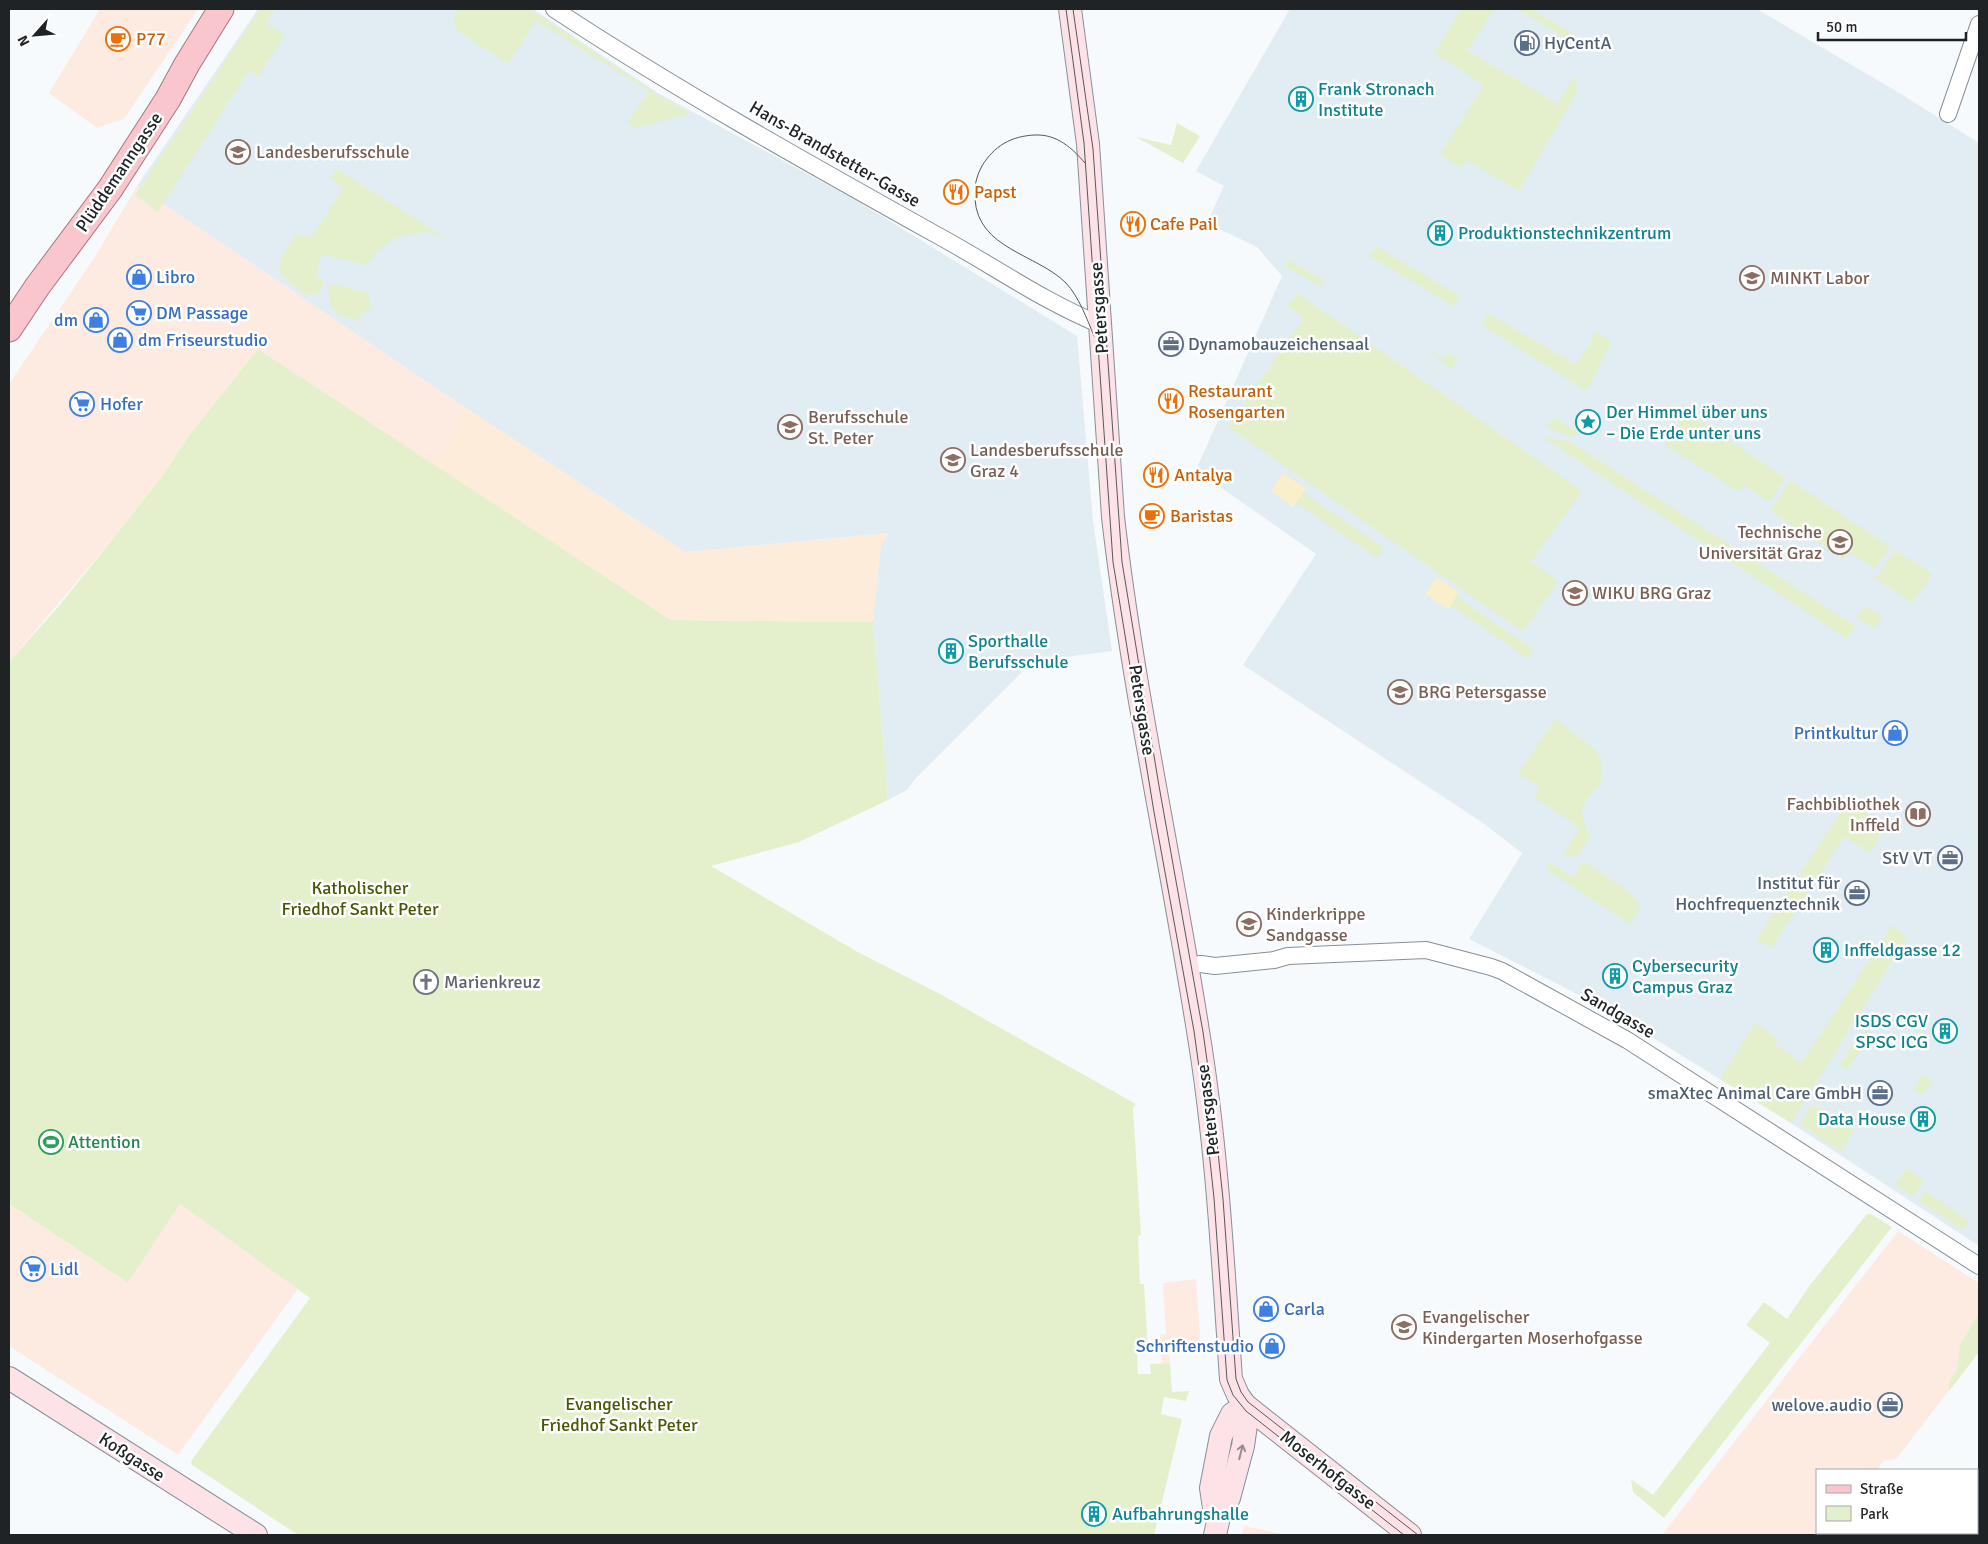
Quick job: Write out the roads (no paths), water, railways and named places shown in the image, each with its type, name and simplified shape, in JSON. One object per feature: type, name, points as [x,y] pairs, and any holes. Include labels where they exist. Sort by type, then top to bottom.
[{"type":"main road","name":"Plüddemanngasse","points":[[9,330],[37,287],[110,189],[168,100],[187,64],[221,9]]},
{"type":"main road","name":"Petersgasse","points":[[1070,9],[1088,144],[1113,517],[1118,563],[1154,787],[1187,966],[1209,1108],[1218,1200],[1231,1380],[1245,1405],[1246,1425],[1243,1446],[1230,1498],[1217,1526]]},
{"type":"main road","name":"Koßgasse","points":[[9,1378],[256,1535]]},
{"type":"main road","name":"Moserhofgasse","points":[[1245,1405],[1410,1535]]},
{"type":"street","name":"Hans-Brandstetter-Gasse","points":[[554,9],[632,60],[740,123],[940,236],[1038,295],[1101,325]]},
{"type":"street","points":[[1948,114],[1979,24]]},
{"type":"street","name":"Sandgasse","points":[[1187,966],[1200,964],[1215,966],[1274,960],[1288,956],[1426,950],[1491,967],[1627,1040],[1979,1266]]},
{"type":"tram line","points":[[1066,9],[1084,143],[1113,562],[1154,812],[1194,1031],[1214,1198],[1227,1380],[1233,1395],[1246,1411],[1404,1535]]},
{"type":"tram line","points":[[1073,9],[1093,149],[1122,562],[1159,786],[1203,1032],[1212,1096],[1223,1199],[1236,1379],[1241,1392],[1248,1402],[1418,1535]]},
{"type":"tram line","points":[[1085,163],[1075,152],[1057,139],[1043,135],[1018,137],[1004,143],[992,153],[982,166],[975,186],[975,199],[979,216],[986,229],[997,240],[1054,273],[1066,283],[1079,301],[1094,336]]},
{"type":"place","name":"P77","points":[[118,39]]},
{"type":"place","name":"HyCentA","points":[[1527,43]]},
{"type":"place","name":"Frank Stronach Institute","points":[[1301,99]]},
{"type":"place","name":"Landesberufsschule","points":[[238,152]]},
{"type":"place","name":"Papst","points":[[956,192]]},
{"type":"place","name":"Cafe Pail","points":[[1133,224]]},
{"type":"place","name":"Produktionstechnikzentrum","points":[[1440,233]]},
{"type":"place","name":"Libro","points":[[139,277]]},
{"type":"place","name":"MINKT Labor","points":[[1752,278]]},
{"type":"place","name":"DM Passage","points":[[139,313]]},
{"type":"place","name":"dm","points":[[96,320]]},
{"type":"place","name":"dm Friseurstudio","points":[[120,340]]},
{"type":"place","name":"Dynamobauzeichensaal","points":[[1171,344]]},
{"type":"place","name":"Restaurant Rosengarten","points":[[1171,401]]},
{"type":"place","name":"Hofer","points":[[82,404]]},
{"type":"place","name":"Der Himmel über uns – Die Erde unter uns","points":[[1588,422]]},
{"type":"place","name":"Berufsschule St. Peter","points":[[790,427]]},
{"type":"place","name":"Landesberufsschule Graz 4","points":[[953,460]]},
{"type":"place","name":"Antalya","points":[[1156,475]]},
{"type":"place","name":"Baristas","points":[[1152,516]]},
{"type":"place","name":"Technische Universität Graz","points":[[1840,542]]},
{"type":"place","name":"WIKU BRG Graz","points":[[1575,593]]},
{"type":"place","name":"Sporthalle Berufsschule","points":[[951,651]]},
{"type":"place","name":"BRG Petersgasse","points":[[1400,692]]},
{"type":"place","name":"Printkultur","points":[[1895,733]]},
{"type":"place","name":"Fachbibliothek Inffeld","points":[[1918,814]]},
{"type":"place","name":"StV VT","points":[[1950,858]]},
{"type":"place","name":"Institut für Hochfrequenztechnik","points":[[1857,893]]},
{"type":"place","name":"Kinderkrippe Sandgasse","points":[[1249,924]]},
{"type":"place","name":"Inffeldgasse 12","points":[[1826,950]]},
{"type":"place","name":"Cybersecurity Campus Graz","points":[[1615,976]]},
{"type":"place","name":"Marienkreuz","points":[[426,982]]},
{"type":"place","name":"ISDS CGV SPSC ICG","points":[[1945,1031]]},
{"type":"place","name":"smaXtec Animal Care GmbH","points":[[1880,1093]]},
{"type":"place","name":"Data House","points":[[1923,1119]]},
{"type":"place","name":"Attention","points":[[51,1142]]},
{"type":"place","name":"Lidl","points":[[33,1269]]},
{"type":"place","name":"Carla","points":[[1266,1309]]},
{"type":"place","name":"Evangelischer Kindergarten Moserhofgasse","points":[[1404,1327]]},
{"type":"place","name":"Schriftenstudio","points":[[1272,1346]]},
{"type":"place","name":"welove.audio","points":[[1890,1405]]},
{"type":"place","name":"Aufbahrungshalle","points":[[1094,1514]]},
{"type":"park label","name":"Katholischer Friedhof Sankt Peter","points":[[360,898]]},
{"type":"park label","name":"Evangelischer Friedhof Sankt Peter","points":[[619,1414]]}]
